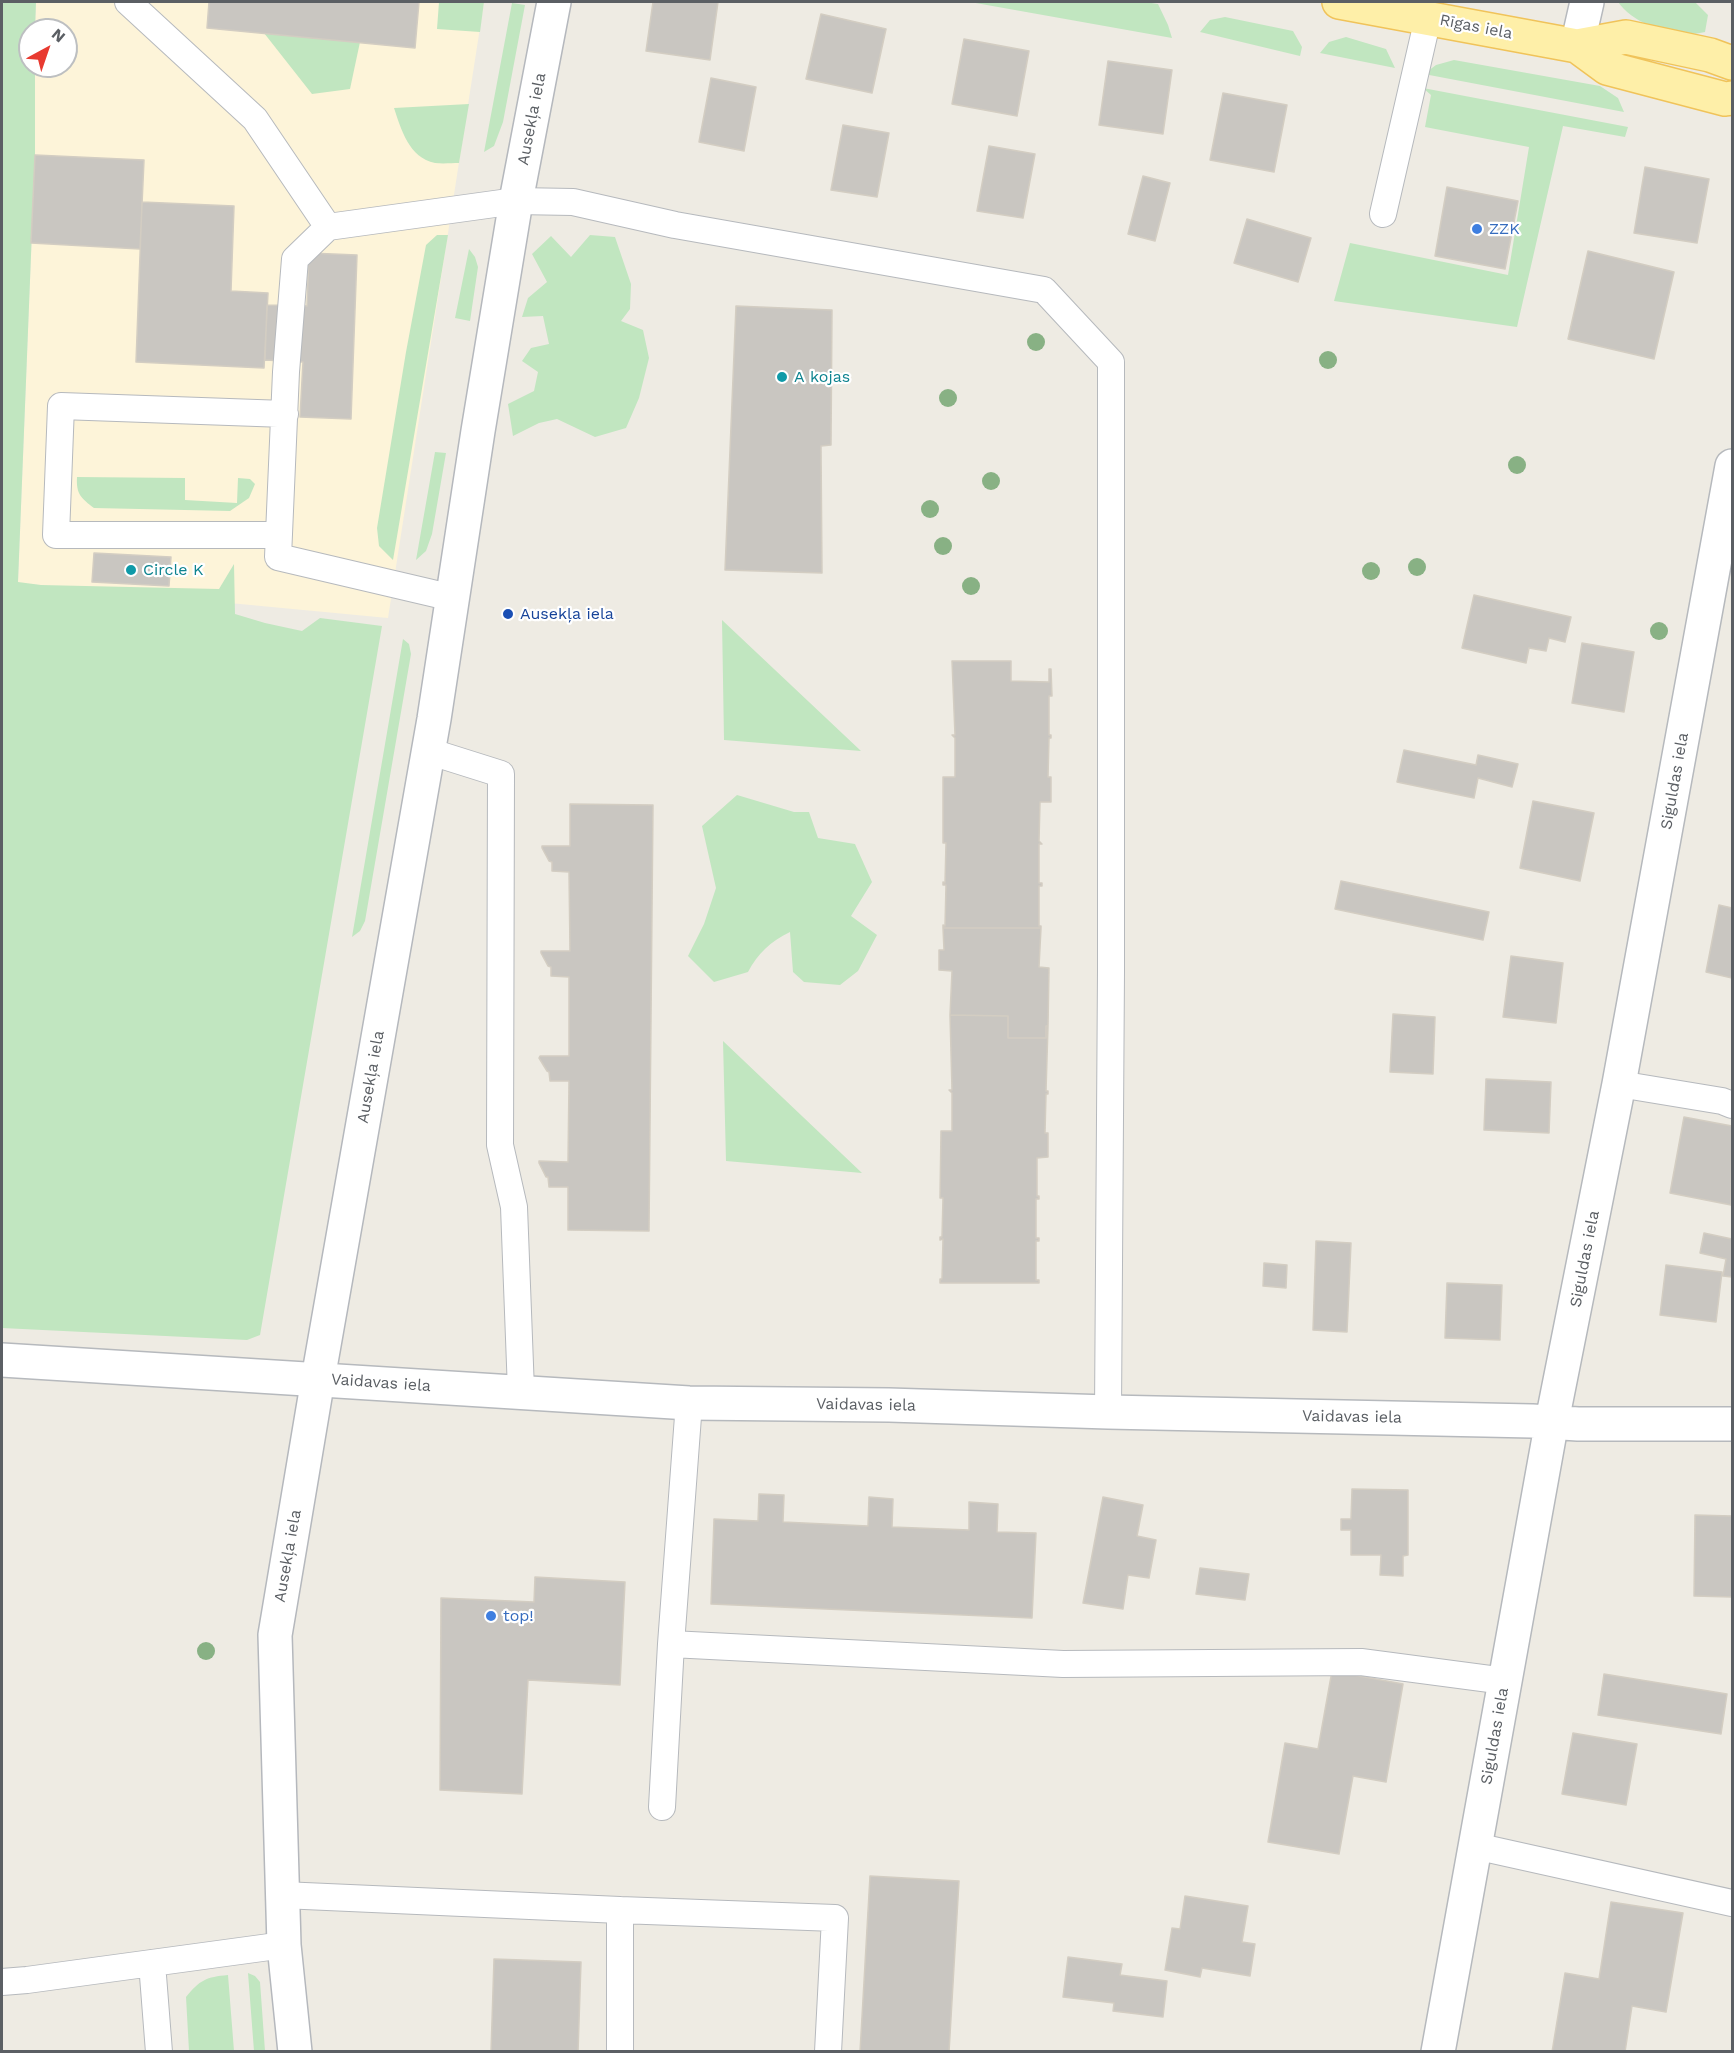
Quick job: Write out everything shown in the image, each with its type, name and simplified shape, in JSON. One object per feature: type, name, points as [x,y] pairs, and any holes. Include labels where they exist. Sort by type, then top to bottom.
[{"type":"main road","name":"Rīgas iela","points":[[1339,2],[1577,46],[1626,37],[1710,55],[1732,63]]},
{"type":"main road","name":"Rīgas iela","points":[[1577,46],[1607,68],[1725,99],[1732,98]]},
{"type":"street","name":"Ausekļa iela","points":[[295,2052],[284,1945],[275,1635],[428,751],[516,201],[554,2]]},
{"type":"street","points":[[1577,46],[1587,2]]},
{"type":"street","name":"Siguldas iela","points":[[1438,2052],[1552,1421],[1619,1084],[1732,466]]},
{"type":"street","name":"Vaidavas iela","points":[[2,1360],[689,1403],[889,1405],[1552,1421],[1578,1424],[1732,1424]]},
{"type":"lane","points":[[128,2],[255,119],[328,227]]},
{"type":"lane","points":[[1383,214],[1428,18]]},
{"type":"lane","points":[[453,598],[278,557],[295,259],[328,227],[516,201],[573,202],[675,225],[1044,290],[1111,362],[1108,1412]]},
{"type":"lane","points":[[279,535],[56,535],[61,406],[285,414]]},
{"type":"lane","points":[[428,751],[501,774],[500,1145],[514,1207],[521,1391]]},
{"type":"lane","points":[[1619,1084],[1722,1101],[1732,1105]]},
{"type":"lane","points":[[662,1807],[671,1644],[689,1403]]},
{"type":"lane","points":[[671,1644],[1063,1664],[1361,1662],[1505,1681]]},
{"type":"lane","points":[[1475,1846],[1732,1903]]},
{"type":"lane","points":[[282,1895],[835,1918],[828,2052]]},
{"type":"lane","points":[[620,1910],[620,2052]]},
{"type":"lane","points":[[2,1982],[284,1945]]},
{"type":"lane","points":[[152,1963],[159,2052]]},
{"type":"shaded area","points":[[36,2],[484,2],[388,618],[18,583],[35,155],[35,78],[78,78],[78,18],[35,18]]},
{"type":"green space","points":[[2,2],[36,2],[35,18],[18,18],[18,78],[35,78],[35,155],[18,582],[41,585],[219,589],[234,564],[235,614],[302,631],[320,618],[382,626],[260,1335],[247,1340],[2,1328]]},
{"type":"green space","points":[[439,2],[484,2],[480,32],[437,29]]},
{"type":"green space","points":[[970,2],[1145,2],[1158,4],[1172,38]]},
{"type":"green space","points":[[1618,2],[1695,2],[1708,15],[1705,32],[1682,34],[1657,29],[1635,18]]},
{"type":"green space","points":[[512,3],[525,5],[503,122],[494,146],[484,152]]},
{"type":"green space","points":[[1225,17],[1293,31],[1302,47],[1300,56],[1200,32],[1210,20]]},
{"type":"green space","points":[[264,33],[360,42],[350,89],[312,94]]},
{"type":"green space","points":[[1346,37],[1386,49],[1395,68],[1320,53],[1329,42]]},
{"type":"green space","points":[[1454,60],[1600,86],[1618,98],[1624,112],[1424,74],[1436,65]]},
{"type":"green space","points":[[1423,88],[1628,127],[1625,137],[1563,126],[1517,327],[1334,301],[1350,243],[1508,275],[1529,147],[1425,127],[1431,95]]},
{"type":"green space","points":[[469,104],[459,163],[435,163],[419,155],[407,142],[394,108]]},
{"type":"green space","points":[[437,235],[448,235],[393,560],[379,546],[377,528],[426,245]]},
{"type":"green space","points":[[590,235],[615,237],[631,284],[630,309],[621,321],[643,330],[649,358],[639,398],[626,428],[595,437],[557,419],[539,423],[513,436],[508,404],[534,391],[538,372],[522,361],[531,348],[549,344],[543,316],[522,317],[528,298],[547,282],[532,254],[551,236],[571,257]]},
{"type":"green space","points":[[469,249],[478,267],[470,321],[455,318]]},
{"type":"green space","points":[[435,452],[446,453],[432,534],[426,551],[416,560]]},
{"type":"green space","points":[[77,477],[185,478],[185,500],[237,503],[238,478],[250,479],[255,484],[249,498],[230,511],[94,508],[80,495],[77,488]]},
{"type":"green space","points":[[722,620],[861,751],[724,740]]},
{"type":"green space","points":[[403,639],[409,644],[411,654],[365,921],[360,931],[352,937]]},
{"type":"green space","points":[[737,795],[794,812],[809,812],[818,838],[855,844],[872,882],[851,916],[877,935],[858,971],[840,985],[804,982],[793,972],[790,932],[765,949],[748,972],[714,982],[688,956],[704,924],[716,888],[702,826]]},
{"type":"green space","points":[[723,1041],[862,1173],[726,1161]]},
{"type":"green space","points":[[248,1973],[260,1982],[265,2051],[254,2051]]},
{"type":"green space","points":[[228,1975],[234,2051],[189,2051],[186,1997],[204,1980]]},
{"type":"building","points":[[209,2],[419,2],[415,48],[207,28]]},
{"type":"building","points":[[653,2],[718,2],[710,60],[646,51]]},
{"type":"building","points":[[821,14],[886,29],[872,93],[806,79]]},
{"type":"building","points":[[964,39],[1029,51],[1017,116],[952,104]]},
{"type":"building","points":[[1108,61],[1172,70],[1163,134],[1099,125]]},
{"type":"building","points":[[711,78],[756,87],[744,151],[699,142]]},
{"type":"building","points":[[1223,93],[1287,105],[1274,172],[1210,160]]},
{"type":"building","points":[[843,125],[889,133],[877,197],[831,190]]},
{"type":"building","points":[[989,146],[1035,154],[1023,218],[977,211]]},
{"type":"building","points":[[35,155],[144,160],[140,249],[31,243]]},
{"type":"building","points":[[1645,167],[1709,179],[1697,243],[1634,233]]},
{"type":"building","points":[[1143,176],[1170,183],[1155,241],[1128,234]]},
{"type":"building","points":[[1447,187],[1518,201],[1505,269],[1435,256]]},
{"type":"building","points":[[142,202],[234,206],[231,291],[268,293],[264,368],[136,362]]},
{"type":"building","points":[[1247,219],[1311,238],[1298,282],[1234,263]]},
{"type":"building","points":[[1588,251],[1674,272],[1654,359],[1568,339]]},
{"type":"building","points":[[309,253],[357,255],[351,419],[300,417],[303,362],[265,360],[267,305],[307,306]]},
{"type":"building","name":"A kojas","points":[[736,306],[832,310],[831,445],[821,446],[822,573],[725,570]]},
{"type":"building","name":"Circle K","points":[[94,553],[171,557],[169,586],[92,582]]},
{"type":"building","points":[[1474,595],[1571,617],[1565,642],[1549,638],[1546,651],[1529,648],[1526,663],[1462,648]]},
{"type":"building","points":[[1582,643],[1634,652],[1624,712],[1572,703]]},
{"type":"building","points":[[952,661],[1011,661],[1011,681],[1049,682],[1049,669],[1051,669],[1052,696],[1049,696],[1049,735],[1051,738],[1049,738],[1048,777],[1051,777],[1051,802],[1040,802],[1039,841],[1042,844],[1039,844],[1039,883],[1042,883],[1042,886],[1039,886],[1039,926],[1041,928],[943,928],[943,925],[945,926],[946,885],[943,885],[943,882],[945,883],[946,843],[943,843],[943,777],[955,777],[955,738],[952,735],[955,735]]},
{"type":"building","points":[[1404,750],[1476,765],[1478,755],[1518,764],[1512,787],[1478,778],[1474,798],[1397,782]]},
{"type":"building","points":[[1533,801],[1594,813],[1580,881],[1520,868]]},
{"type":"building","points":[[570,804],[653,805],[649,1231],[568,1230],[568,1187],[549,1187],[548,1177],[539,1163],[539,1161],[568,1162],[569,1081],[550,1081],[549,1072],[539,1058],[540,1056],[569,1056],[569,977],[551,976],[551,967],[548,966],[541,951],[570,951],[569,872],[552,871],[552,862],[549,861],[542,846],[570,846]]},
{"type":"building","points":[[1341,881],[1489,912],[1483,940],[1335,909]]},
{"type":"building","points":[[1719,905],[1732,908],[1732,978],[1706,972]]},
{"type":"building","points":[[943,928],[1041,928],[1039,967],[1049,968],[1046,1038],[1008,1038],[1008,1016],[950,1015],[952,971],[939,970],[939,950],[944,950]]},
{"type":"building","points":[[1511,956],[1563,963],[1556,1023],[1503,1017]]},
{"type":"building","points":[[1393,1014],[1435,1017],[1433,1074],[1390,1072]]},
{"type":"building","points":[[950,1015],[1008,1016],[1008,1038],[1046,1038],[1046,1026],[1048,1026],[1046,1091],[1048,1094],[1046,1094],[1045,1133],[1048,1133],[1048,1157],[1037,1158],[1037,1196],[1039,1199],[1036,1199],[1036,1238],[1039,1238],[1039,1241],[1036,1241],[1036,1280],[1039,1280],[1039,1283],[940,1283],[943,1239],[940,1240],[943,1198],[940,1198],[941,1131],[952,1131],[952,1093],[949,1090],[952,1090]]},
{"type":"building","points":[[1486,1079],[1551,1082],[1549,1133],[1484,1130]]},
{"type":"building","points":[[1684,1117],[1732,1126],[1731,1205],[1670,1193]]},
{"type":"building","points":[[1704,1233],[1732,1239],[1732,1277],[1723,1276],[1726,1259],[1700,1253]]},
{"type":"building","points":[[1316,1241],[1351,1243],[1347,1332],[1313,1330]]},
{"type":"building","points":[[1264,1263],[1287,1265],[1286,1288],[1263,1286]]},
{"type":"building","points":[[1666,1265],[1722,1272],[1716,1322],[1660,1315]]},
{"type":"building","points":[[1447,1283],[1502,1285],[1500,1340],[1445,1338]]},
{"type":"building","points":[[1352,1489],[1408,1490],[1408,1555],[1403,1556],[1403,1576],[1380,1575],[1381,1555],[1351,1555],[1351,1530],[1341,1530],[1341,1519],[1351,1519]]},
{"type":"building","points":[[759,1494],[784,1495],[783,1522],[868,1526],[869,1497],[893,1499],[892,1527],[969,1530],[969,1502],[998,1504],[997,1532],[1036,1533],[1032,1618],[711,1604],[714,1519],[758,1521]]},
{"type":"building","points":[[1103,1497],[1143,1505],[1137,1536],[1156,1540],[1149,1578],[1128,1575],[1123,1609],[1083,1603]]},
{"type":"building","points":[[1695,1515],[1732,1516],[1732,1597],[1694,1596]]},
{"type":"building","points":[[1200,1568],[1249,1574],[1245,1600],[1196,1594]]},
{"type":"building","points":[[535,1577],[625,1582],[620,1685],[528,1680],[522,1794],[440,1790],[441,1598],[534,1602]]},
{"type":"building","points":[[1332,1671],[1403,1684],[1386,1782],[1353,1776],[1339,1854],[1268,1842],[1285,1743],[1318,1749]]},
{"type":"building","points":[[1604,1674],[1727,1694],[1721,1734],[1598,1715]]},
{"type":"building","points":[[1573,1733],[1637,1744],[1626,1805],[1562,1794]]},
{"type":"building","points":[[870,1876],[959,1881],[949,2052],[860,2052]]},
{"type":"building","points":[[1185,1896],[1248,1906],[1242,1942],[1255,1944],[1250,1976],[1202,1968],[1200,1977],[1165,1970],[1172,1928],[1180,1929]]},
{"type":"building","points":[[1611,1902],[1683,1913],[1666,2012],[1632,2006],[1625,2052],[1552,2052],[1565,1973],[1599,1979]]},
{"type":"building","points":[[1068,1957],[1122,1964],[1120,1975],[1167,1981],[1163,2017],[1113,2011],[1114,2003],[1063,1997]]},
{"type":"building","points":[[494,1959],[581,1962],[578,2052],[491,2052]]},
{"type":"place","name":"ZZK","points":[[1477,229]]},
{"type":"place","name":"A kojas","points":[[782,377]]},
{"type":"place","name":"Circle K","points":[[131,570]]},
{"type":"place","name":"Ausekļa iela","points":[[508,614]]},
{"type":"place","name":"top!","points":[[491,1616]]}]
